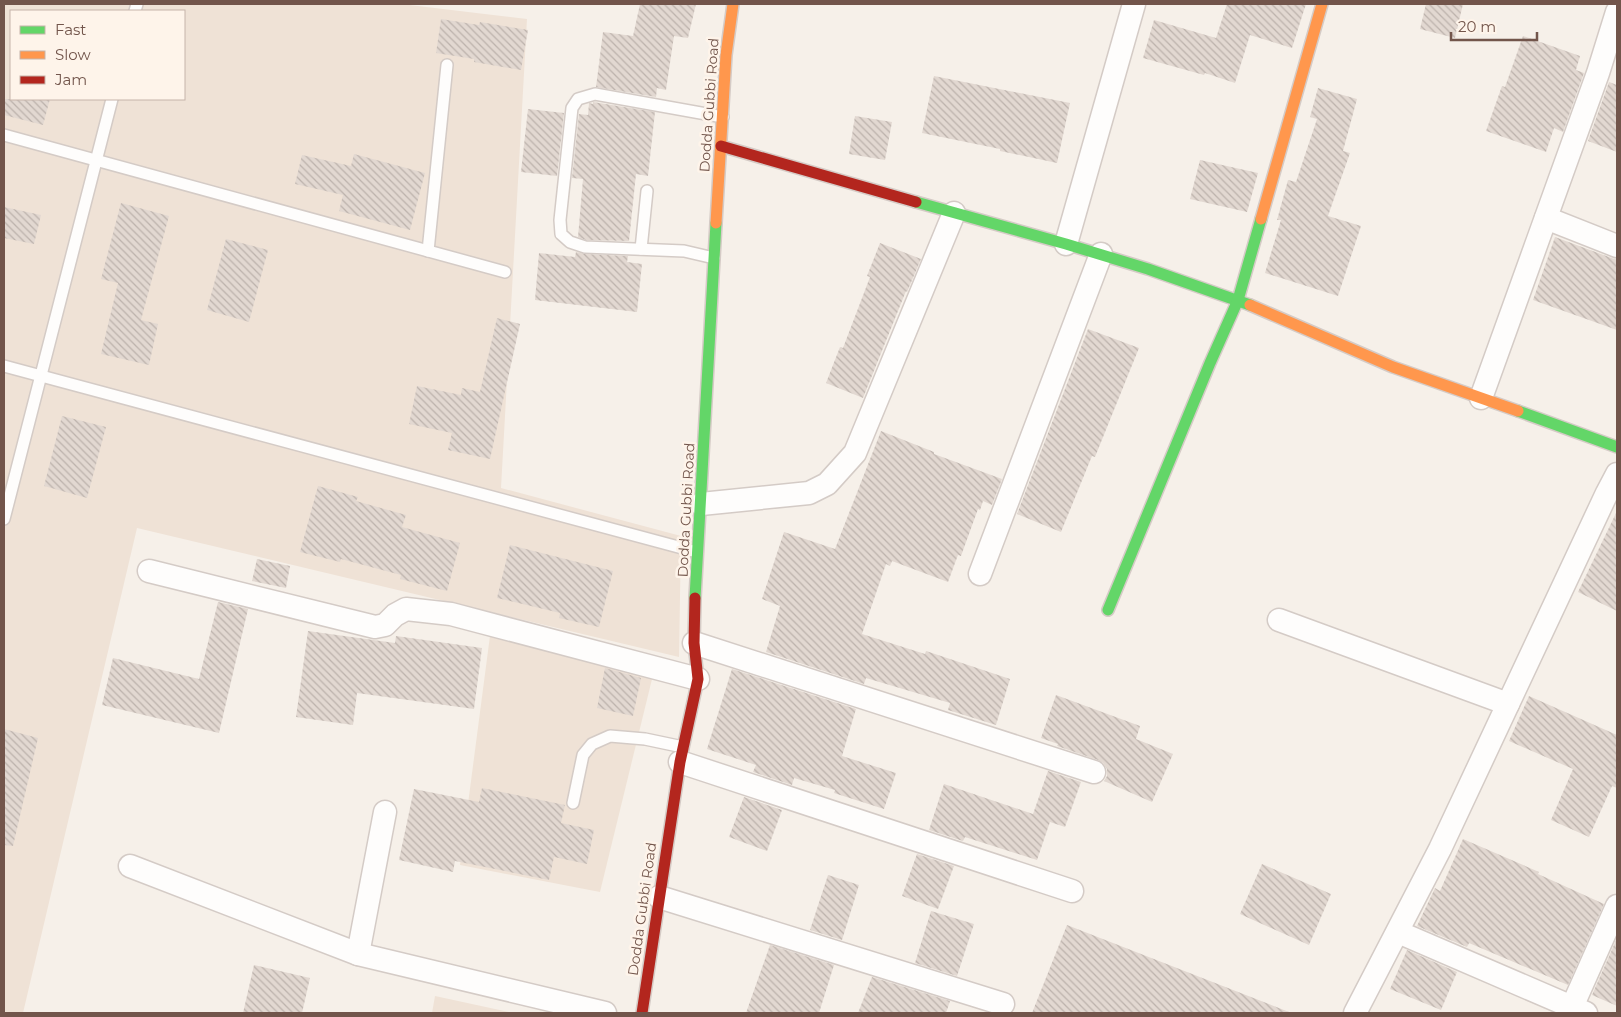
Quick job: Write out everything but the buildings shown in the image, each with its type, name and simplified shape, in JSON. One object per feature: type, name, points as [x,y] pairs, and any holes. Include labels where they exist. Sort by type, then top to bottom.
[{"type":"street","name":"Dodda Gubbi Road","points":[[642,1013],[658,897],[682,755],[698,678],[694,643],[698,552],[726,54],[732,4]]},
{"type":"street","points":[[1066,244],[1134,4]]},
{"type":"street","points":[[1108,610],[1238,300],[1322,4]]},
{"type":"street","points":[[1481,398],[1546,218],[1608,77],[1617,12]]},
{"type":"street","points":[[721,146],[1101,254],[1238,300],[1393,366],[1617,447]]},
{"type":"street","points":[[701,504],[809,493],[828,484],[855,453],[954,213]]},
{"type":"street","points":[[1546,218],[1617,246]]},
{"type":"street","points":[[980,574],[1101,254]]},
{"type":"street","points":[[1355,1013],[1440,849],[1602,502],[1617,474]]},
{"type":"street","points":[[149,571],[375,627],[385,625],[395,615],[406,609],[451,614],[698,678]]},
{"type":"street","points":[[1279,620],[1508,704]]},
{"type":"street","points":[[694,643],[1094,772]]},
{"type":"street","points":[[682,755],[1072,891]]},
{"type":"street","points":[[358,954],[385,812]]},
{"type":"street","points":[[130,866],[358,954],[605,1013]]},
{"type":"street","points":[[658,897],[1003,1004]]},
{"type":"street","points":[[1398,932],[1579,1010],[1617,906]]},
{"type":"lane","points":[[428,252],[447,65]]},
{"type":"lane","points":[[715,258],[684,251],[585,247],[570,242],[561,234],[560,220],[572,108],[578,99],[595,94],[723,117]]},
{"type":"lane","points":[[4,519],[112,100]]},
{"type":"lane","points":[[4,135],[506,272]]},
{"type":"lane","points":[[641,249],[647,191]]},
{"type":"lane","points":[[4,366],[698,552]]},
{"type":"lane","points":[[573,803],[582,755],[592,744],[610,736],[645,739],[682,755]]},
{"type":"shaded area","points":[[4,4],[401,4],[527,19],[501,488],[681,536],[679,657],[137,528],[23,1013],[4,1013]]},
{"type":"shaded area","points":[[491,628],[654,671],[600,892],[460,865]]},
{"type":"shaded area","points":[[435,996],[514,1013],[432,1013]]},
{"type":"traffic: fast","points":[[916,202],[1148,269],[1250,305]]},
{"type":"traffic: fast","points":[[1108,610],[1238,300],[1261,219]]},
{"type":"traffic: fast","points":[[695,598],[716,223]]},
{"type":"traffic: fast","points":[[1518,411],[1617,447]]},
{"type":"traffic: slow","points":[[716,223],[726,55],[733,4]]},
{"type":"traffic: slow","points":[[1261,219],[1322,4]]},
{"type":"traffic: slow","points":[[1250,305],[1393,367],[1518,411]]},
{"type":"traffic: jam","points":[[721,146],[916,202]]},
{"type":"traffic: jam","points":[[642,1013],[680,762],[698,679],[694,643],[695,598]]}]
